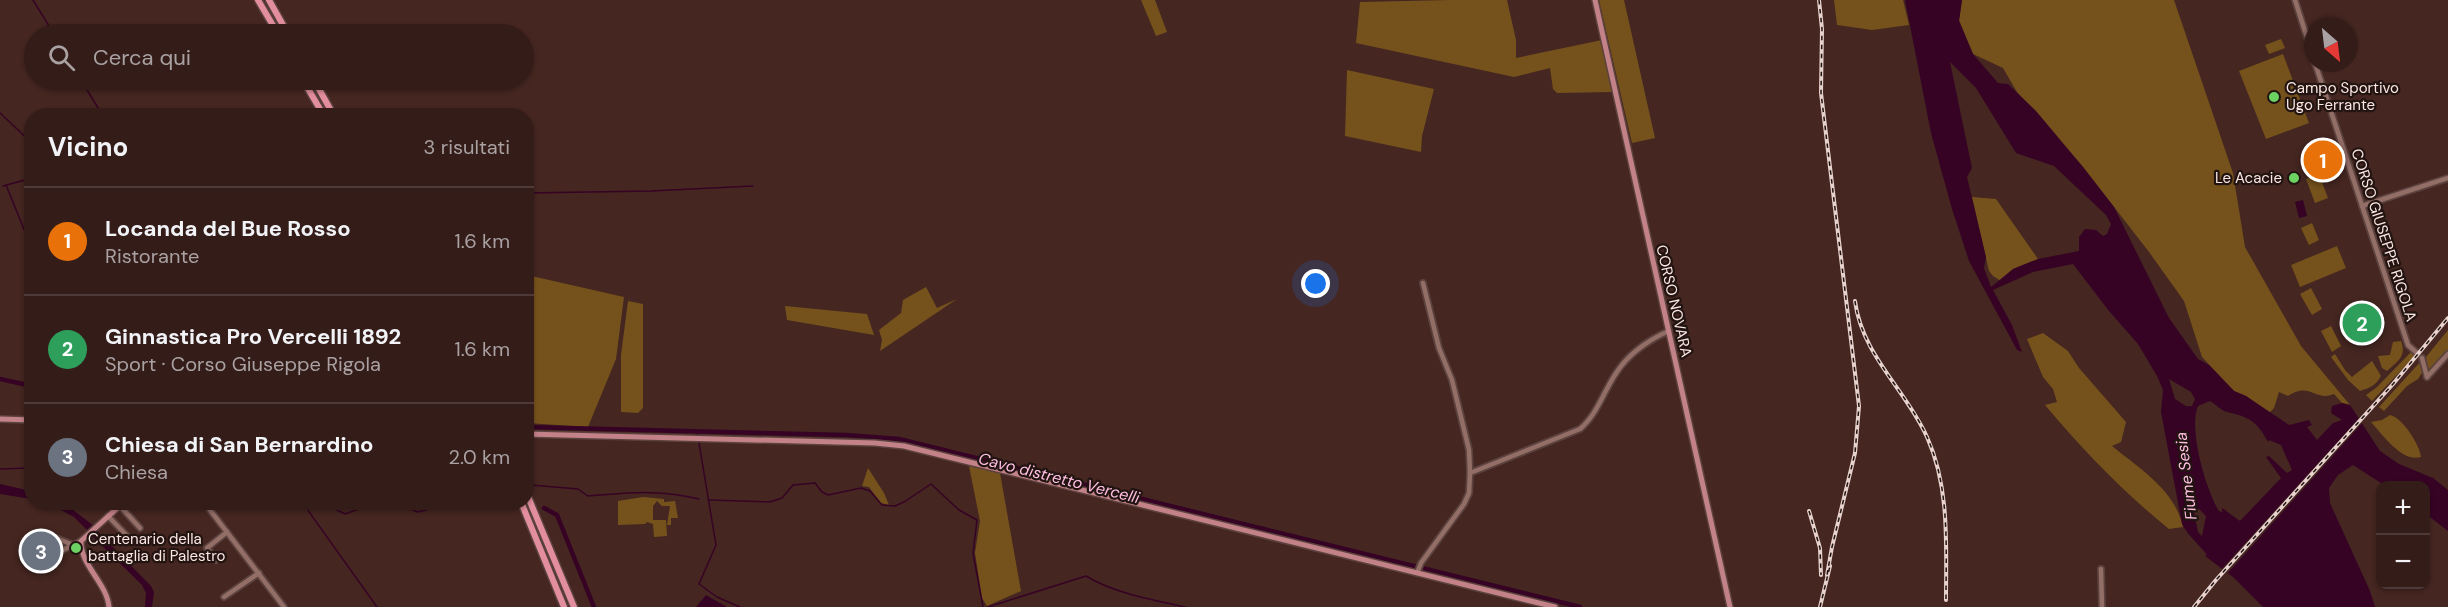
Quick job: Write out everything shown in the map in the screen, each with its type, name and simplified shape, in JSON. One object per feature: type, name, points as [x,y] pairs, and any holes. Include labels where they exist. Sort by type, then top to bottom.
[{"type":"highway","points":[[258,0],[272,24]]},
{"type":"highway","points":[[269,0],[282,24]]},
{"type":"highway","points":[[309,90],[319,108]]},
{"type":"highway","points":[[320,90],[330,108]]},
{"type":"highway","points":[[524,510],[564,607]]},
{"type":"highway","points":[[534,510],[574,607]]},
{"type":"main road","name":"CORSO NOVARA","points":[[1595,0],[1730,607]]},
{"type":"main road","points":[[0,419],[24,420]]},
{"type":"main road","points":[[534,434],[890,444],[1555,607]]},
{"type":"main road","points":[[109,607],[105,593],[82,551],[81,541],[115,510]]},
{"type":"street","points":[[2295,0],[2304,28]]},
{"type":"street","name":"CORSO GIUSEPPE RIGOLA","points":[[2318,72],[2408,345],[2418,353]]},
{"type":"street","points":[[2362,206],[2448,178]]},
{"type":"street","points":[[1417,572],[1421,563],[1464,504],[1468,493],[1470,473],[1469,450],[1452,380],[1439,348],[1423,283]]},
{"type":"street","points":[[1470,473],[1580,429],[1591,417],[1621,365],[1637,351],[1669,332]]},
{"type":"street","points":[[2422,358],[2427,377],[2448,354]]},
{"type":"street","points":[[126,510],[140,528]]},
{"type":"street","points":[[210,510],[284,607]]},
{"type":"street","points":[[108,516],[129,538]]},
{"type":"street","points":[[216,560],[207,548],[227,532]]},
{"type":"street","points":[[46,534],[73,545]]},
{"type":"street","points":[[49,557],[81,541]]},
{"type":"street","points":[[2101,569],[2102,607]]},
{"type":"street","points":[[224,597],[258,573]]},
{"type":"shaded area","points":[[1141,0],[1155,0],[1167,32],[1156,36]]},
{"type":"shaded area","points":[[1507,0],[1516,40],[1516,58],[1602,40],[1612,92],[1557,93],[1553,89],[1550,68],[1514,77],[1356,43],[1360,2]]},
{"type":"shaded area","points":[[1599,0],[1624,0],[1655,138],[1632,143]]},
{"type":"shaded area","points":[[1834,0],[1903,0],[1909,25],[1872,30],[1837,25]]},
{"type":"shaded area","points":[[1962,0],[2174,0],[2233,173],[2245,247],[2301,346],[2350,405],[2342,403],[2334,394],[2322,396],[2302,390],[2288,396],[2279,392],[2274,408],[2269,413],[2246,396],[2234,391],[2202,357],[2184,301],[2149,252],[2083,167],[2017,92],[2003,68],[1973,54],[1959,20]]},
{"type":"shaded area","points":[[2281,39],[2285,48],[2269,54],[2265,45]]},
{"type":"shaded area","name":"Campo Sportivo Ugo Ferrante","points":[[2283,54],[2309,123],[2266,139],[2239,71]]},
{"type":"shaded area","points":[[1347,70],[1434,89],[1422,136],[1421,152],[1345,136]]},
{"type":"shaded area","points":[[2319,174],[2328,198],[2315,203],[2306,179]]},
{"type":"shaded area","points":[[1972,197],[1996,199],[2038,259],[2013,269],[2001,281],[1993,276],[1989,271]]},
{"type":"shaded area","points":[[2312,223],[2319,240],[2309,245],[2301,228]]},
{"type":"shaded area","points":[[2337,246],[2346,268],[2300,287],[2291,265]]},
{"type":"shaded area","points":[[534,277],[624,297],[616,359],[588,427],[534,423]]},
{"type":"shaded area","points":[[926,287],[937,308],[957,299],[880,351],[882,340],[879,330],[901,313],[903,300]]},
{"type":"shaded area","points":[[2311,288],[2322,309],[2312,315],[2300,294]]},
{"type":"shaded area","points":[[628,301],[643,304],[643,408],[638,413],[621,412],[621,355]]},
{"type":"shaded area","points":[[785,306],[867,314],[874,335],[787,320]]},
{"type":"shaded area","points":[[2374,313],[2379,325],[2368,328],[2367,324],[2350,330],[2351,334],[2348,335],[2344,323]]},
{"type":"shaded area","points":[[2331,326],[2341,346],[2332,352],[2321,331]]},
{"type":"shaded area","points":[[2448,330],[2448,350],[2428,373],[2426,357]]},
{"type":"shaded area","points":[[2043,333],[2068,351],[2079,368],[2126,422],[2121,442],[2112,446],[2145,472],[2164,491],[2179,514],[2183,527],[2169,529],[2136,500],[2089,454],[2045,405],[2057,402],[2053,389],[2043,377],[2027,339]]},
{"type":"shaded area","points":[[2401,341],[2402,354],[2387,371],[2382,368],[2378,356],[2390,355],[2393,342]]},
{"type":"shaded area","points":[[2411,352],[2415,356],[2372,401],[2366,395],[2376,388]]},
{"type":"shaded area","points":[[2335,354],[2352,377],[2372,361],[2381,376],[2372,386],[2360,391],[2348,380],[2331,357]]},
{"type":"shaded area","points":[[2422,360],[2423,371],[2418,379],[2407,386],[2384,411],[2379,407]]},
{"type":"shaded area","points":[[2390,415],[2400,421],[2410,432],[2421,457],[2414,458],[2400,452],[2371,422],[2382,420]]},
{"type":"shaded area","points":[[969,466],[1000,473],[1021,591],[987,606],[982,598],[975,553],[980,521]]},
{"type":"shaded area","points":[[868,468],[889,505],[881,503],[869,487],[862,486]]},
{"type":"shaded area","points":[[643,497],[664,499],[664,502],[675,501],[678,518],[671,518],[671,525],[667,525],[670,506],[662,506],[657,501],[653,506],[653,520],[666,520],[667,536],[654,537],[653,524],[647,522],[618,525],[618,501]]},
{"type":"water","name":"Fiume Sesia","points":[[1905,0],[1962,0],[1959,21],[1973,54],[1998,83],[2008,84],[2036,111],[2114,207],[2169,318],[2198,359],[2209,365],[2234,391],[2246,396],[2289,425],[2309,420],[2312,425],[2307,427],[2317,440],[2333,423],[2342,420],[2331,413],[2332,406],[2342,403],[2350,405],[2380,451],[2399,464],[2433,478],[2448,490],[2448,531],[2430,517],[2430,481],[2378,481],[2353,465],[2338,475],[2329,488],[2330,503],[2375,607],[2263,607],[2233,577],[2205,556],[2207,555],[2182,524],[2161,412],[2163,390],[2138,344],[2073,264],[2033,272],[1993,290],[2012,325],[2022,352],[2017,350],[1969,261],[1931,133]],"holes":[[[1950,62],[1976,88],[2016,153],[2054,166],[2106,215],[2111,224],[2107,234],[2103,236],[2096,230],[2085,229],[2079,237],[2079,251],[2038,259],[2013,269],[1991,287],[1984,268],[1986,257],[1967,177],[1972,168]],[[2169,379],[2191,392],[2195,399],[2192,406],[2186,406],[2175,399]],[[2210,401],[2225,411],[2252,421],[2268,442],[2269,440],[2281,445],[2292,470],[2287,473],[2269,456],[2266,457],[2281,478],[2240,521],[2222,508],[2222,512],[2219,511],[2204,475],[2197,444],[2195,416],[2198,406]],[[2197,509],[2206,516],[2202,536],[2198,532],[2194,512]]]},
{"type":"water","points":[[2303,200],[2307,216],[2299,218],[2295,202]]},
{"type":"water","points":[[0,484],[24,489],[24,498],[0,494]]},
{"type":"water","points":[[61,510],[73,510],[94,526],[88,531],[74,517]]},
{"type":"water","points":[[96,530],[151,586],[154,592],[152,607],[145,607],[146,593],[142,585],[91,535]]},
{"type":"water","points":[[706,595],[727,607],[696,607]]},
{"type":"pier","points":[[2361,416],[2364,421],[2226,575],[2220,571]]},
{"type":"waterway","points":[[33,0],[48,24]]},
{"type":"waterway","points":[[87,90],[98,108]]},
{"type":"waterway","points":[[0,113],[24,136]]},
{"type":"waterway","points":[[3,186],[24,180]]},
{"type":"waterway","points":[[6,185],[24,229]]},
{"type":"waterway","points":[[534,193],[753,186]]},
{"type":"waterway","name":"Cavo distretto Vercelli","points":[[0,379],[24,384]]},
{"type":"waterway","name":"Cavo distretto Vercelli","points":[[534,427],[846,435],[899,439],[1580,607]]},
{"type":"waterway","points":[[697,431],[716,545],[699,584],[717,597],[740,607]]},
{"type":"waterway","points":[[0,469],[24,468]]},
{"type":"waterway","points":[[709,500],[770,502],[782,498],[793,485],[815,483],[822,492],[828,495],[861,488],[870,491],[882,505],[895,506],[931,484],[959,510],[977,520],[973,553],[983,607]]},
{"type":"waterway","points":[[534,485],[578,489],[588,496],[657,493],[699,499]]},
{"type":"waterway","points":[[544,508],[557,515],[594,607]]},
{"type":"waterway","points":[[308,510],[377,607]]},
{"type":"waterway","points":[[337,510],[345,514],[356,510]]},
{"type":"waterway","points":[[413,510],[418,512],[426,510]]},
{"type":"waterway","points":[[988,607],[1086,576],[1121,591],[1185,607]]},
{"type":"railway","points":[[1819,0],[1822,29],[1821,93],[1859,406],[1855,453],[1827,575]]},
{"type":"railway","points":[[1855,301],[1866,338],[1918,420],[1934,456],[1940,476],[1945,517],[1946,600]]},
{"type":"railway","points":[[2194,607],[2393,384],[2448,318]]},
{"type":"railway","points":[[1809,511],[1820,548],[1821,575]]},
{"type":"railway","points":[[1820,607],[1830,566]]},
{"type":"place","name":"Campo Sportivo Ugo Ferrante","points":[[2274,97]]},
{"type":"place","name":"Locanda del Bue Rosso","points":[[2323,160]]},
{"type":"place","name":"Le Acacie","points":[[2294,178]]},
{"type":"place","name":"Ginnastica Pro Vercelli 1892","points":[[2362,323]]},
{"type":"place","name":"Centenario della battaglia di Palestro","points":[[76,548]]},
{"type":"place","name":"Chiesa di San Bernardino","points":[[41,551]]}]
